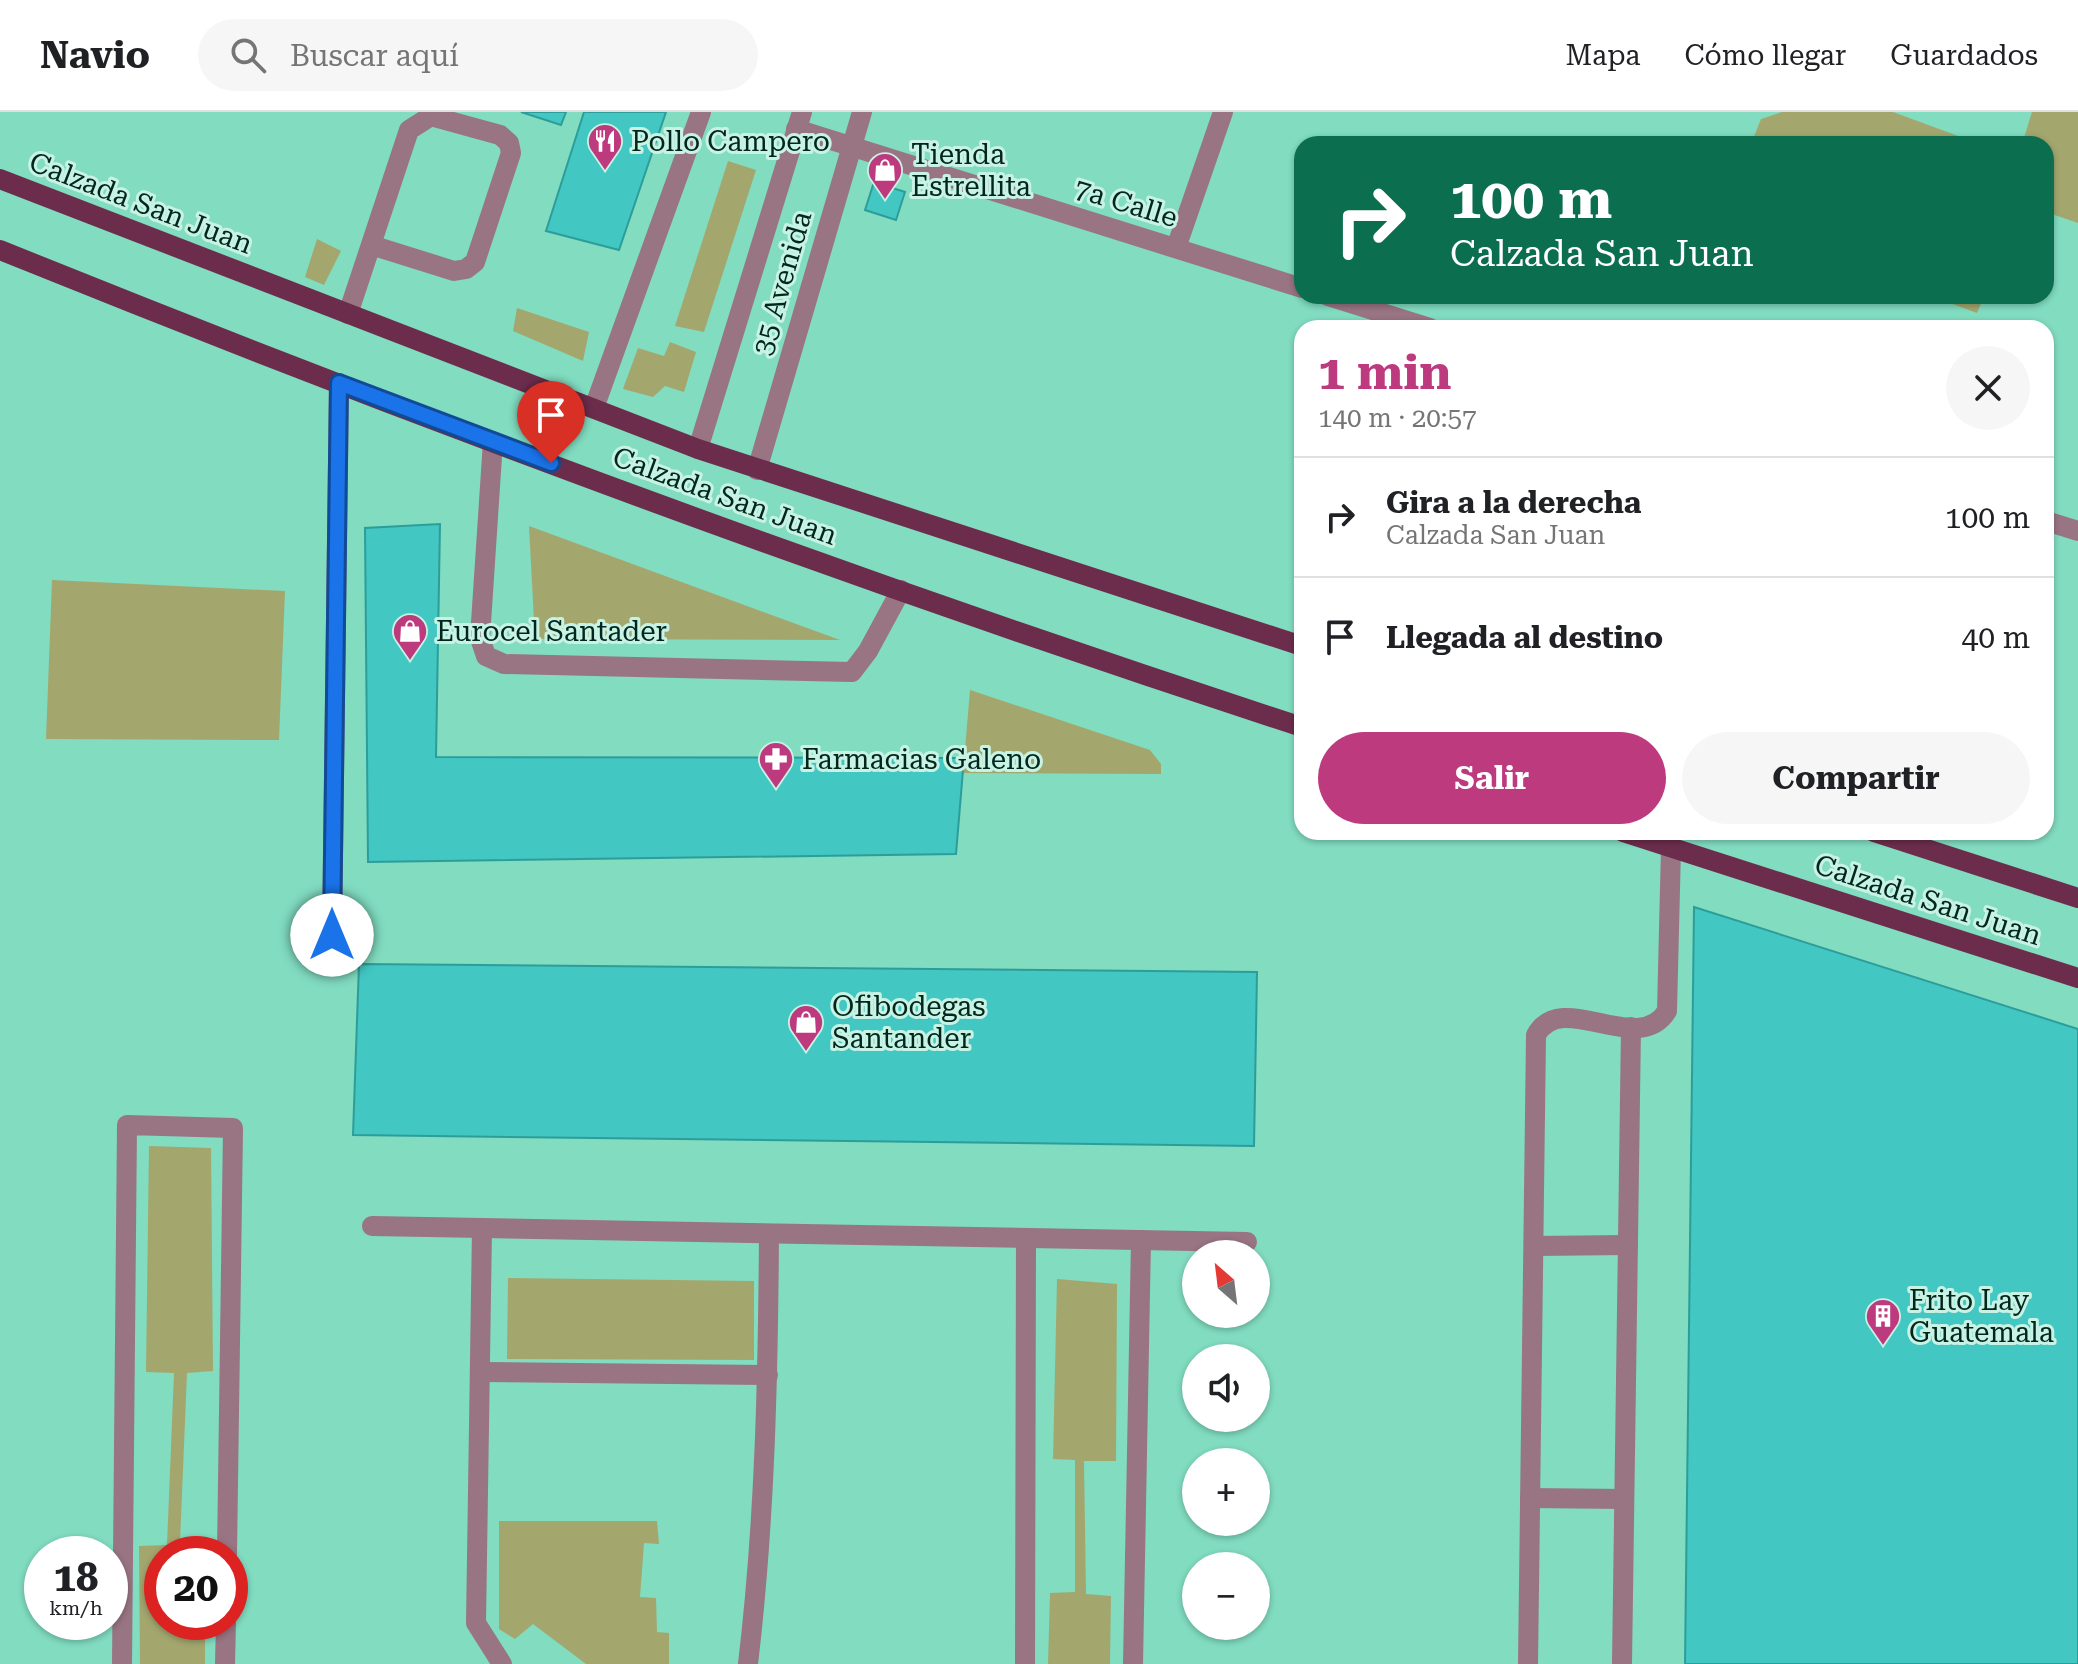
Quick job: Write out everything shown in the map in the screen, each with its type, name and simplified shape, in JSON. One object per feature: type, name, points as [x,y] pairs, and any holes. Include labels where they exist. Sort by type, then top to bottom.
[{"type":"main road","name":"Calzada San Juan","points":[[0,179],[698,449],[1294,643]]},
{"type":"main road","name":"Calzada San Juan","points":[[0,250],[493,441],[901,590],[1294,724]]},
{"type":"main road","name":"Calzada San Juan","points":[[1647,840],[2078,978]]},
{"type":"main road","name":"Calzada San Juan","points":[[1899,840],[2078,898]]},
{"type":"street","points":[[594,408],[701,112]]},
{"type":"street","name":"35 Avenida","points":[[757,470],[862,112]]},
{"type":"street","points":[[1176,248],[1223,112]]},
{"type":"street","points":[[348,314],[409,130],[420,120],[431,116],[500,135],[509,143],[511,153],[475,262],[466,269],[454,271],[371,245]]},
{"type":"street","name":"35 Avenida","points":[[698,449],[799,121]]},
{"type":"street","name":"7a Calle","points":[[799,121],[851,147],[1294,285]]},
{"type":"street","points":[[1354,304],[1404,320]]},
{"type":"street","points":[[332,935],[339,383]]},
{"type":"street","points":[[493,441],[480,638],[486,656],[504,664],[852,672],[868,651],[901,590]]},
{"type":"street","points":[[2054,524],[2078,531]]},
{"type":"street","points":[[1528,1664],[1536,1035],[1542,1024],[1555,1018],[1649,1028],[1660,1021],[1667,1011],[1671,848]]},
{"type":"street","points":[[1622,1664],[1631,1027]]},
{"type":"street","points":[[122,1664],[127,1125],[233,1128],[227,1536]]},
{"type":"street","points":[[372,1226],[1182,1241]]},
{"type":"street","points":[[482,1228],[483,1372],[476,1623],[502,1664]]},
{"type":"street","points":[[748,1664],[759,1572],[768,1375],[769,1234]]},
{"type":"street","points":[[1025,1664],[1026,1238]]},
{"type":"street","points":[[1133,1664],[1141,1240]]},
{"type":"street","points":[[1534,1246],[1628,1245]]},
{"type":"street","points":[[483,1372],[768,1375]]},
{"type":"street","points":[[1530,1498],[1624,1499]]},
{"type":"street","points":[[225,1664],[226,1640]]},
{"type":"green space","points":[[1782,112],[1893,112],[1958,136],[1754,136],[1761,119]]},
{"type":"green space","points":[[2032,112],[2078,112],[2078,223],[2054,215],[2054,136],[2024,136]]},
{"type":"green space","points":[[728,161],[756,170],[704,332],[675,326]]},
{"type":"green space","points":[[317,239],[341,251],[324,285],[305,277]]},
{"type":"green space","points":[[1953,304],[1981,304],[1977,313]]},
{"type":"green space","points":[[517,308],[589,332],[583,361],[513,331]]},
{"type":"green space","points":[[670,342],[696,352],[684,392],[665,386],[653,397],[623,389],[638,348],[664,356]]},
{"type":"green space","points":[[529,526],[840,640],[535,639]]},
{"type":"green space","points":[[52,580],[285,591],[279,740],[46,739]]},
{"type":"green space","points":[[970,690],[1150,750],[1161,764],[1161,774],[963,773]]},
{"type":"green space","points":[[149,1146],[211,1148],[213,1371],[187,1373],[180,1536],[167,1536],[174,1373],[146,1372]]},
{"type":"green space","points":[[508,1278],[754,1281],[754,1360],[507,1359]]},
{"type":"green space","points":[[1057,1279],[1117,1284],[1116,1461],[1084,1461],[1086,1594],[1111,1596],[1110,1664],[1048,1664],[1050,1593],[1075,1592],[1075,1460],[1053,1459]]},
{"type":"green space","points":[[499,1521],[657,1521],[659,1544],[644,1543],[640,1597],[656,1598],[657,1632],[669,1633],[669,1664],[586,1664],[533,1624],[515,1639],[499,1629]]},
{"type":"green space","points":[[139,1546],[144,1546],[144,1640],[205,1640],[205,1664],[140,1664]]},
{"type":"building","points":[[521,112],[566,112],[561,125]]},
{"type":"building","name":"Pollo Campero","points":[[584,112],[666,112],[619,250],[546,231]]},
{"type":"building","name":"Tienda Estrellita","points":[[874,182],[905,192],[896,220],[865,210]]},
{"type":"building","points":[[440,524],[436,757],[964,758],[956,854],[368,862],[365,528]]},
{"type":"building","name":"Frito Lay Guatemala","points":[[1694,907],[2078,1029],[2078,1664],[1685,1664]]},
{"type":"building","name":"Ofibodegas Santander","points":[[359,964],[1257,972],[1254,1146],[353,1135]]},
{"type":"place","name":"Pollo Campero","points":[[605,172]]},
{"type":"place","name":"Tienda Estrellita","points":[[885,201]]},
{"type":"place","name":"Eurocel Santader","points":[[410,662]]},
{"type":"place","name":"Farmacias Galeno","points":[[776,790]]},
{"type":"place","name":"Ofibodegas Santander","points":[[806,1053]]},
{"type":"place","name":"Frito Lay Guatemala","points":[[1883,1347]]},
{"type":"route","points":[[332,935],[339,383],[551,463]]}]
